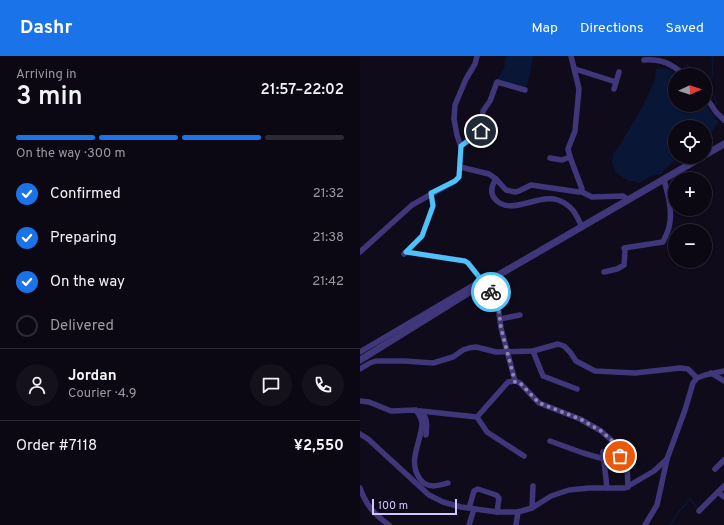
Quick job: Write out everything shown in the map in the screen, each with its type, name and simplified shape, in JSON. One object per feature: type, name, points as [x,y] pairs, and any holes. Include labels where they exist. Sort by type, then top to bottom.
[{"type":"street","points":[[360,252],[412,205],[431,193],[455,181],[459,177],[461,146],[454,119],[455,105],[466,79],[475,64],[477,56]]},
{"type":"street","points":[[571,56],[580,88],[575,131],[568,149],[582,189],[580,191]]},
{"type":"street","points":[[644,60],[655,59],[662,61],[673,68]]},
{"type":"street","points":[[575,69],[616,82]]},
{"type":"street","points":[[614,89],[619,72]]},
{"type":"street","points":[[461,146],[481,131],[483,111],[490,101],[497,82],[525,90]]},
{"type":"street","points":[[712,106],[724,120]]},
{"type":"street","points":[[712,151],[724,144]]},
{"type":"street","points":[[550,158],[562,160],[570,157]]},
{"type":"street","points":[[360,352],[690,164]]},
{"type":"street","points":[[460,167],[489,174],[506,190],[515,192],[519,192],[531,185],[580,191],[592,196],[623,196],[628,200]]},
{"type":"street","points":[[496,179],[492,186],[492,194],[495,199],[503,205],[510,206],[549,199],[557,200],[574,210],[582,227]]},
{"type":"street","points":[[604,272],[617,269],[624,265],[624,248],[663,242],[669,228],[670,215],[668,194],[664,180]]},
{"type":"street","points":[[431,193],[433,206],[422,236],[405,253],[465,261],[468,263],[497,299],[507,352],[515,382]]},
{"type":"street","points":[[360,360],[483,281]]},
{"type":"street","points":[[500,318],[520,315]]},
{"type":"street","points":[[360,369],[376,361],[433,363],[453,357],[469,348],[496,352],[533,351],[558,344],[564,346],[583,366],[595,371],[635,373],[680,368],[688,369],[697,378]]},
{"type":"street","points":[[533,351],[543,376],[577,389]]},
{"type":"street","points":[[645,525],[657,505],[667,459],[693,383],[697,378],[711,373],[724,371]]},
{"type":"street","points":[[711,373],[724,381]]},
{"type":"street","points":[[476,417],[508,382],[520,383],[539,403],[580,419],[601,431],[618,446],[620,456],[627,464],[628,487]]},
{"type":"street","points":[[360,401],[369,402],[391,411],[419,410],[476,417],[487,432],[524,456]]},
{"type":"street","points":[[419,410],[425,415],[427,421],[426,435]]},
{"type":"street","points":[[411,479],[422,423],[419,410]]},
{"type":"street","points":[[360,434],[368,439],[430,495],[443,502],[497,512],[518,512],[532,508],[551,496],[569,490],[625,488],[654,471],[667,459]]},
{"type":"street","points":[[550,441],[604,459]]},
{"type":"street","points":[[603,452],[607,488]]},
{"type":"street","points":[[715,469],[724,460]]},
{"type":"street","points":[[414,468],[416,474],[422,482],[430,486],[448,483]]},
{"type":"street","points":[[532,508],[533,486]]},
{"type":"street","points":[[699,511],[724,486]]},
{"type":"street","points":[[360,488],[363,497],[373,513],[389,525]]},
{"type":"street","points":[[469,525],[474,491],[478,489],[496,495],[499,498],[497,512]]},
{"type":"street","points":[[718,492],[724,497]]},
{"type":"street","points":[[516,525],[518,512]]},
{"type":"water","points":[[506,56],[533,56],[530,75],[526,87],[497,80],[504,68]]},
{"type":"water","points":[[656,69],[668,69],[668,112],[711,112],[718,122],[712,131],[712,120],[668,120],[668,164],[670,164],[662,174],[650,176],[639,183],[629,181],[616,173],[612,163],[613,154],[644,104],[655,79]]},
{"type":"waterway","points":[[714,56],[712,61],[713,75],[708,82],[716,101],[714,105]]},
{"type":"waterway","points":[[687,65],[690,68]]},
{"type":"waterway","points":[[670,525],[690,499],[697,508]]},
{"type":"way so far","points":[[491,292],[497,299],[501,328],[515,382],[520,383],[539,403],[580,419],[601,431],[618,446],[620,456]]},
{"type":"route","points":[[481,131],[461,146],[459,177],[455,181],[431,193],[433,206],[422,236],[406,252],[465,261],[491,292]]}]
